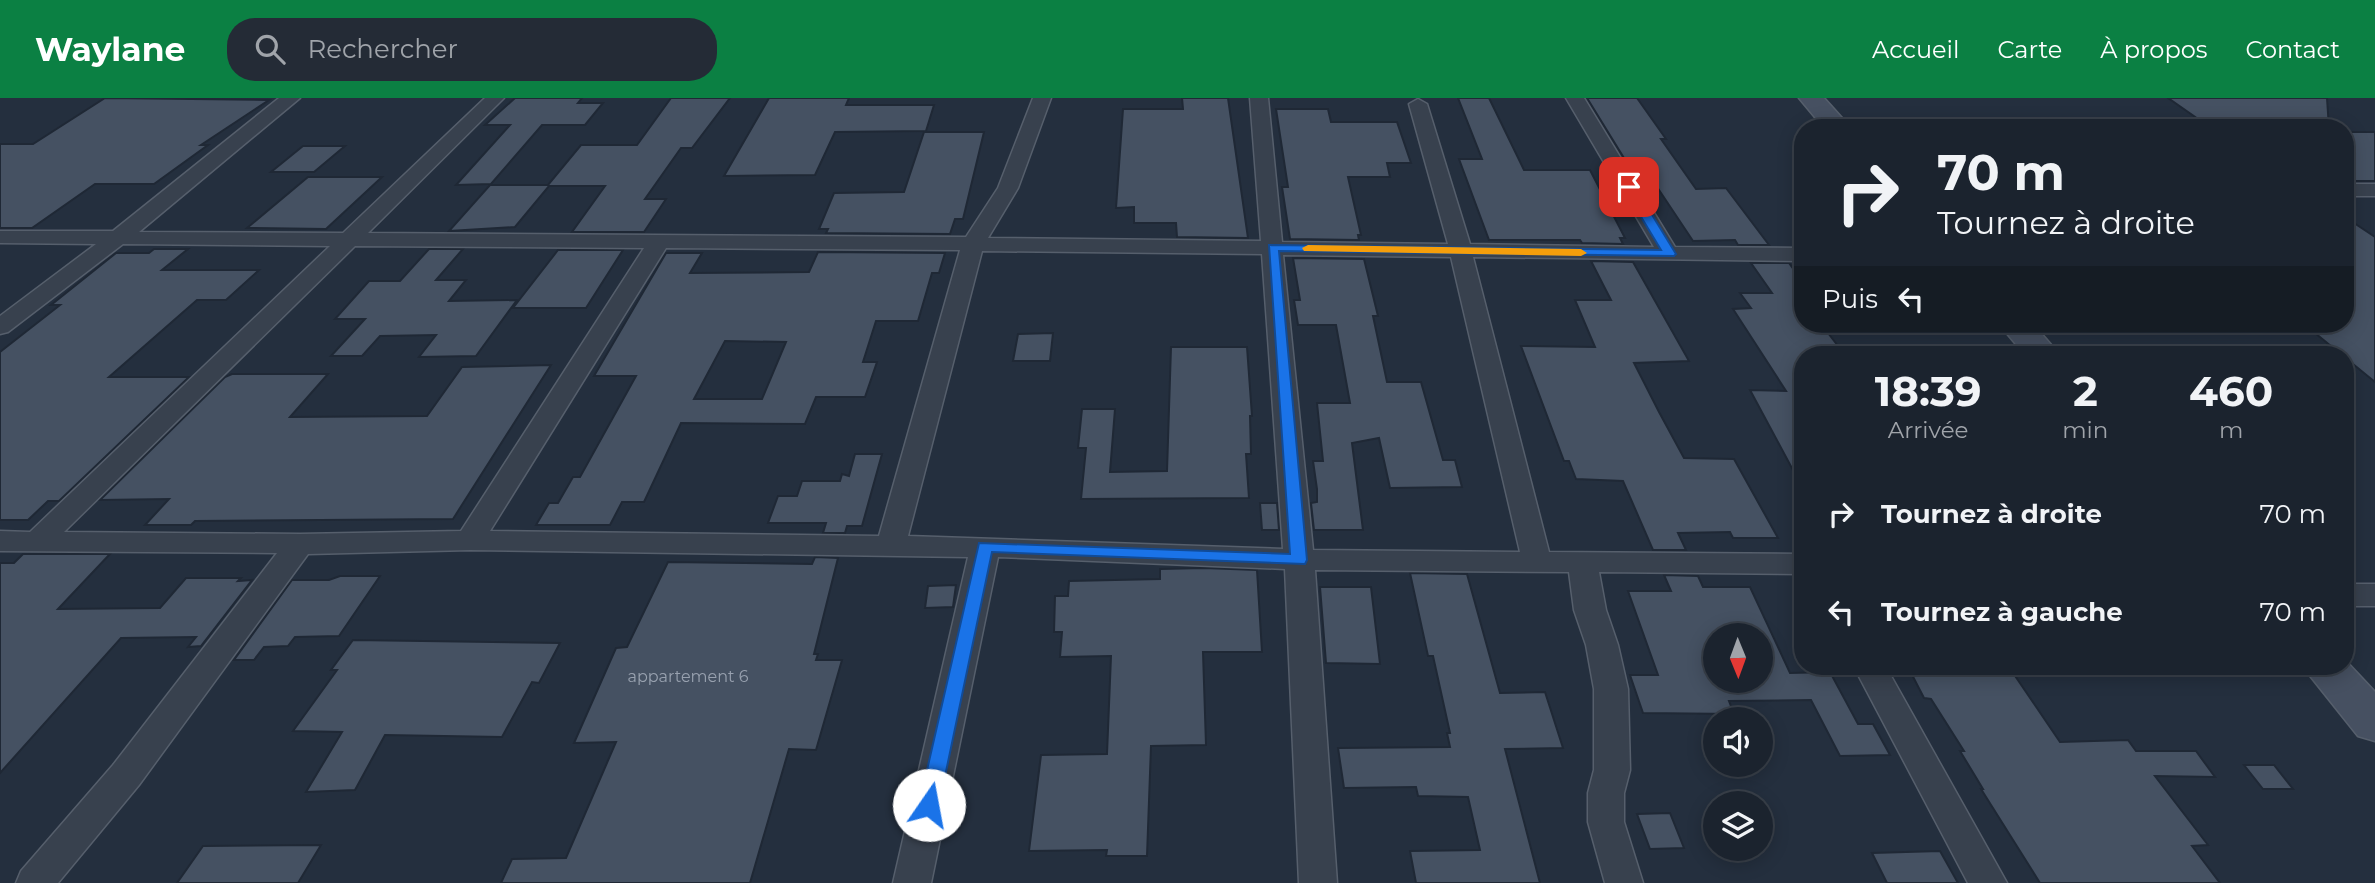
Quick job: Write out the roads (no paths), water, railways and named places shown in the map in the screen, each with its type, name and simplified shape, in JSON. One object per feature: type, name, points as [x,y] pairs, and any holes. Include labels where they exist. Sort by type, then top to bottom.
[{"type":"street","points":[[0,327],[118,238],[265,115],[291,98]]},
{"type":"street","points":[[38,541],[495,98]]},
{"type":"street","points":[[891,546],[973,244],[1009,188],[1042,98]]},
{"type":"street","points":[[1258,98],[1299,560],[1318,883]]},
{"type":"street","points":[[1575,98],[1670,254]]},
{"type":"street","points":[[1811,98],[1830,119]]},
{"type":"street","points":[[1418,104],[1461,251],[1537,562]]},
{"type":"street","points":[[2354,190],[2375,190]]},
{"type":"street","points":[[0,237],[973,244],[1794,255]]},
{"type":"street","points":[[470,540],[659,242]]},
{"type":"street","points":[[2023,333],[2035,346]]},
{"type":"street","points":[[0,541],[300,544],[470,540],[985,547],[1299,560],[1582,560],[1794,564]]},
{"type":"street","points":[[35,883],[126,775],[300,544]]},
{"type":"street","points":[[912,883],[985,547]]},
{"type":"street","points":[[1582,560],[1590,610],[1602,645],[1611,689],[1612,770],[1606,793],[1606,822],[1624,883]]},
{"type":"street","points":[[2354,595],[2375,595]]},
{"type":"street","points":[[1874,675],[1988,883]]},
{"type":"street","points":[[2332,675],[2375,723]]}]
